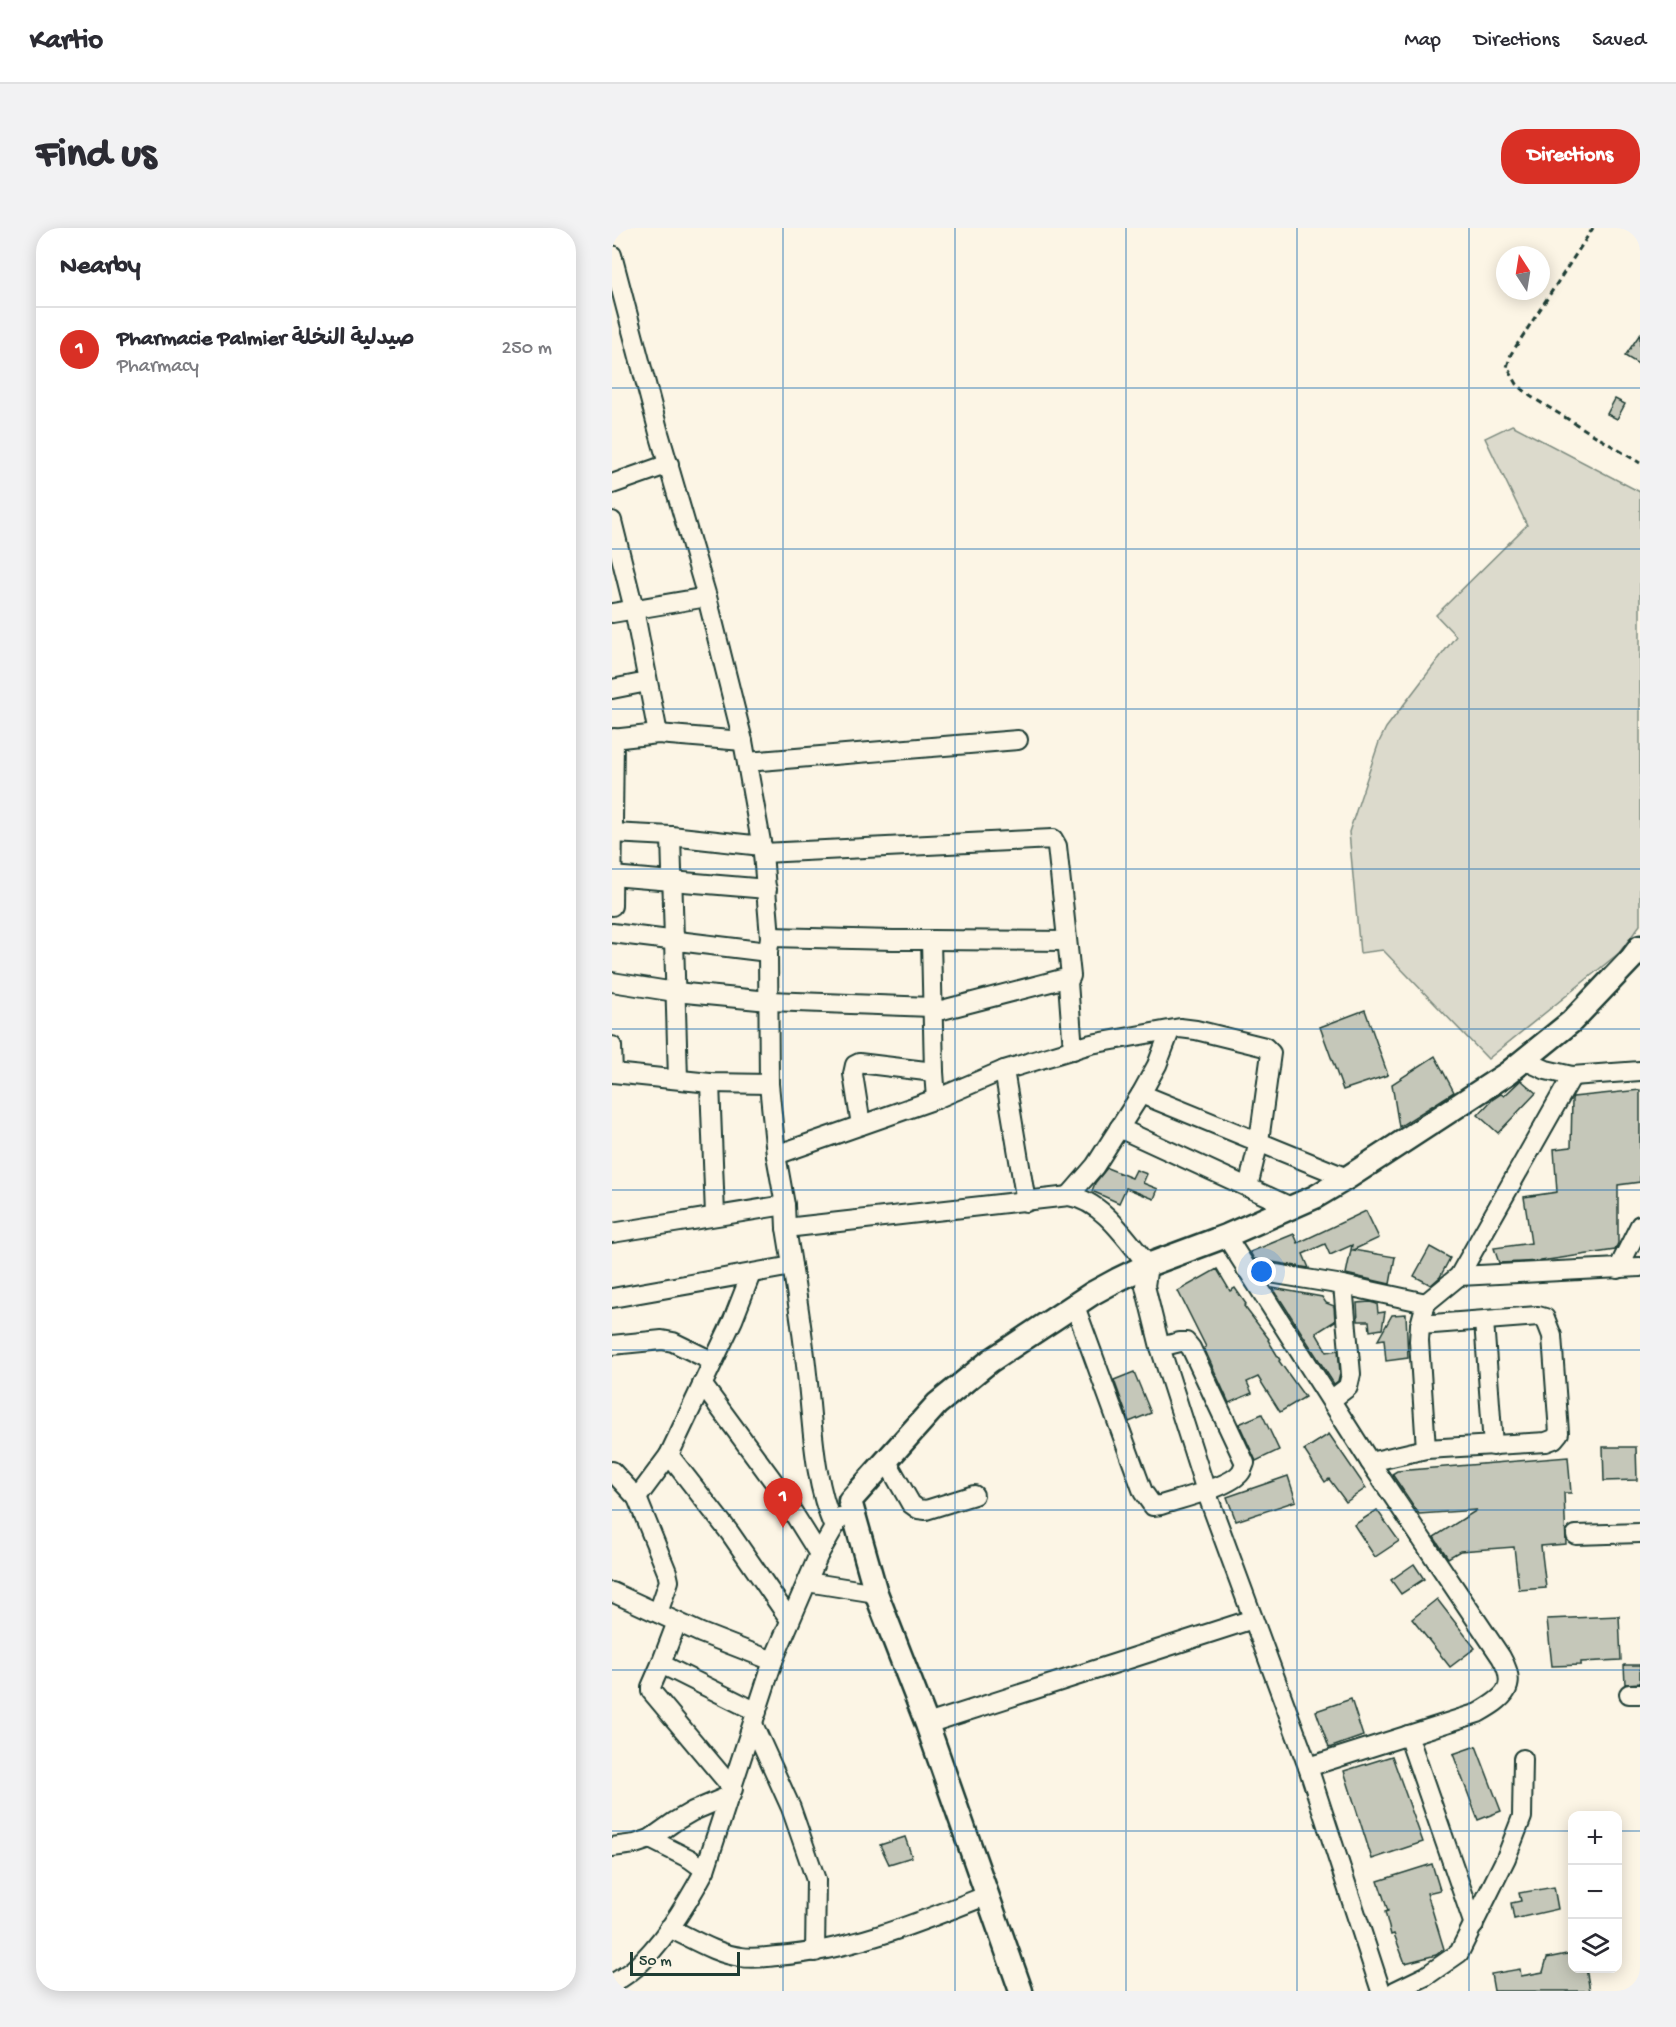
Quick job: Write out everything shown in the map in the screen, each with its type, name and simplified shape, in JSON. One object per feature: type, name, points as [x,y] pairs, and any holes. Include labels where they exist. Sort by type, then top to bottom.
[{"type":"main road","points":[[1021,1991],[927,1724],[876,1593],[850,1501],[937,1404],[990,1361],[1093,1293],[1148,1264],[1226,1236],[1293,1208],[1347,1178],[1490,1086],[1524,1060],[1570,1022],[1640,947]]},
{"type":"street","points":[[612,255],[659,433],[707,597],[743,741],[763,850],[769,944],[769,1084],[776,1155],[785,1205],[786,1228],[807,1373],[819,1479],[825,1508],[834,1527]]},
{"type":"street","points":[[612,484],[669,464]]},
{"type":"street","points":[[612,521],[634,609],[658,734]]},
{"type":"street","points":[[612,613],[707,597]]},
{"type":"street","points":[[612,689],[647,682]]},
{"type":"street","points":[[612,906],[613,739],[658,734],[743,741]]},
{"type":"street","points":[[747,762],[1018,740]]},
{"type":"street","points":[[613,833],[671,836],[763,850],[1053,838],[1057,846],[1071,976],[1068,982],[1073,1050]]},
{"type":"street","points":[[671,836],[678,1079]]},
{"type":"street","points":[[612,876],[767,889]]},
{"type":"street","points":[[612,933],[674,940],[769,944],[893,940],[1067,941]]},
{"type":"street","points":[[931,940],[936,1099]]},
{"type":"street","points":[[612,982],[675,992],[769,1001],[932,1007],[942,1010],[1062,979],[1068,982]]},
{"type":"street","points":[[776,1155],[936,1099],[1004,1070],[1127,1037],[1180,1028],[1196,1029],[1268,1048],[1271,1058],[1259,1141],[1248,1187]]},
{"type":"street","points":[[1069,1196],[1095,1166],[1141,1094],[1157,1065],[1170,1031]]},
{"type":"street","points":[[612,1046],[612,1072],[710,1083],[769,1084]]},
{"type":"street","points":[[1524,1060],[1546,1070],[1572,1076],[1640,1071]]},
{"type":"street","points":[[861,1125],[853,1074],[855,1065],[859,1063],[934,1072]]},
{"type":"street","points":[[1004,1070],[1026,1202]]},
{"type":"street","points":[[1426,1449],[1419,1341],[1420,1325],[1426,1303],[1459,1276],[1572,1076]]},
{"type":"street","points":[[710,1083],[715,1215]]},
{"type":"street","points":[[1141,1094],[1347,1178]]},
{"type":"street","points":[[1119,1128],[1293,1208]]},
{"type":"street","points":[[786,1228],[1069,1196],[1082,1198],[1101,1210],[1148,1264],[1145,1286],[1160,1347],[1206,1491],[1308,1767],[1380,1991]]},
{"type":"street","points":[[612,1233],[785,1205]]},
{"type":"street","points":[[1618,1269],[1640,1224]]},
{"type":"street","points":[[1226,1236],[1370,1462],[1501,1657],[1507,1668],[1510,1683],[1501,1700],[1478,1713],[1308,1767]]},
{"type":"street","points":[[612,1298],[792,1266]]},
{"type":"street","points":[[1459,1276],[1640,1267]]},
{"type":"street","points":[[1246,1269],[1343,1285],[1426,1303]]},
{"type":"street","points":[[637,1498],[669,1455],[733,1320],[751,1274]]},
{"type":"street","points":[[1330,1400],[1348,1387],[1352,1374],[1343,1285]]},
{"type":"street","points":[[1075,1306],[1143,1492],[1153,1506],[1206,1491],[1232,1480],[1242,1472],[1245,1463],[1191,1348],[1186,1342],[1160,1347]]},
{"type":"street","points":[[1370,1462],[1426,1449],[1546,1442],[1554,1439],[1559,1433],[1552,1336],[1545,1318],[1538,1316],[1420,1325]]},
{"type":"street","points":[[1484,1321],[1493,1446]]},
{"type":"street","points":[[612,1345],[662,1340],[674,1342],[712,1361]]},
{"type":"street","points":[[702,1384],[774,1482],[819,1554]]},
{"type":"street","points":[[669,1455],[730,1533],[790,1620]]},
{"type":"street","points":[[886,1460],[911,1504],[918,1509],[926,1510],[974,1495]]},
{"type":"street","points":[[612,1471],[637,1498],[668,1572],[669,1581],[658,1613]]},
{"type":"street","points":[[612,1984],[635,1968],[658,1944],[693,1893],[705,1870],[773,1661],[819,1554],[850,1501]]},
{"type":"street","points":[[1576,1535],[1640,1533]]},
{"type":"street","points":[[807,1582],[876,1593]]},
{"type":"street","points":[[612,1592],[676,1622],[773,1661]]},
{"type":"street","points":[[927,1724],[1253,1619]]},
{"type":"street","points":[[676,1622],[651,1691],[732,1792]]},
{"type":"street","points":[[661,1664],[755,1718],[791,1808],[816,1880],[815,1952]]},
{"type":"street","points":[[1408,1735],[1474,1925]]},
{"type":"street","points":[[1395,1991],[1425,1976],[1458,1953],[1474,1925],[1506,1858],[1522,1817],[1523,1759]]},
{"type":"street","points":[[612,1847],[636,1844],[650,1839],[693,1811],[732,1792]]},
{"type":"street","points":[[650,1839],[690,1859],[705,1870]]},
{"type":"street","points":[[669,1928],[717,1951],[740,1957],[759,1958],[815,1952],[869,1938],[988,1895]]},
{"type":"path","points":[[1593,228],[1511,354],[1507,367],[1517,384],[1530,396],[1640,463]]},
{"type":"shaded area","points":[[1512,425],[1640,492],[1640,925],[1619,953],[1488,1059],[1383,950],[1360,953],[1349,832],[1379,742],[1386,728],[1456,636],[1436,615],[1527,525],[1485,438]]},
{"type":"building","points":[[1640,334],[1640,365],[1625,356]]},
{"type":"building","points":[[1615,399],[1625,404],[1617,419],[1607,414]]},
{"type":"building","points":[[1365,1010],[1388,1075],[1343,1090],[1320,1027]]},
{"type":"building","points":[[1435,1056],[1454,1092],[1399,1127],[1392,1084]]},
{"type":"building","points":[[1521,1080],[1536,1093],[1498,1133],[1478,1115],[1492,1100],[1501,1094],[1504,1096]]},
{"type":"building","points":[[1640,1090],[1640,1182],[1618,1185],[1618,1243],[1615,1250],[1541,1261],[1499,1263],[1494,1248],[1531,1243],[1524,1197],[1557,1192],[1554,1149],[1571,1147],[1573,1097]]},
{"type":"building","points":[[1107,1168],[1132,1178],[1136,1170],[1147,1174],[1143,1183],[1158,1189],[1154,1199],[1126,1188],[1119,1203],[1092,1191],[1095,1183]]},
{"type":"building","points":[[1366,1211],[1379,1238],[1353,1250],[1395,1257],[1390,1284],[1346,1274],[1352,1245],[1330,1255],[1325,1244],[1303,1254],[1309,1268],[1254,1259],[1250,1252],[1294,1234],[1298,1243]]},
{"type":"building","points":[[1430,1247],[1450,1258],[1440,1277],[1431,1285],[1414,1276]]},
{"type":"building","points":[[1217,1269],[1230,1291],[1235,1288],[1246,1304],[1244,1306],[1269,1339],[1279,1361],[1305,1397],[1280,1412],[1258,1377],[1247,1382],[1252,1393],[1229,1403],[1204,1348],[1206,1347],[1178,1291]]},
{"type":"building","points":[[1273,1288],[1322,1297],[1326,1303],[1334,1306],[1335,1321],[1316,1333],[1327,1352],[1338,1350],[1340,1373],[1338,1381],[1334,1384]]},
{"type":"building","points":[[1357,1303],[1377,1304],[1378,1313],[1385,1312],[1382,1329],[1370,1331],[1369,1321],[1358,1321]]},
{"type":"building","points":[[1406,1314],[1408,1358],[1386,1361],[1384,1339],[1378,1340],[1392,1315]]},
{"type":"building","points":[[1134,1372],[1151,1413],[1129,1422],[1114,1380]]},
{"type":"building","points":[[1262,1414],[1279,1450],[1256,1461],[1239,1424]]},
{"type":"building","points":[[1329,1434],[1366,1488],[1346,1502],[1329,1479],[1325,1482],[1304,1450]]},
{"type":"building","points":[[1603,1447],[1636,1447],[1637,1480],[1604,1481]]},
{"type":"building","points":[[1568,1457],[1571,1493],[1564,1493],[1566,1544],[1541,1546],[1546,1588],[1519,1590],[1514,1547],[1460,1551],[1448,1558],[1434,1537],[1477,1510],[1419,1514],[1392,1474],[1397,1471]]},
{"type":"building","points":[[1288,1476],[1296,1501],[1236,1521],[1227,1497]]},
{"type":"building","points":[[1377,1510],[1399,1541],[1375,1557],[1354,1525]]},
{"type":"building","points":[[1414,1564],[1424,1579],[1401,1594],[1391,1580]]},
{"type":"building","points":[[1437,1599],[1475,1648],[1450,1667],[1412,1619]]},
{"type":"building","points":[[1619,1616],[1621,1660],[1552,1666],[1547,1619]]},
{"type":"building","points":[[1624,1665],[1640,1665],[1640,1683],[1625,1684]]},
{"type":"building","points":[[1351,1699],[1363,1736],[1329,1748],[1316,1711]]},
{"type":"building","points":[[1476,1746],[1501,1811],[1478,1820],[1453,1754]]},
{"type":"building","points":[[1392,1756],[1423,1842],[1372,1859],[1344,1771]]},
{"type":"building","points":[[905,1837],[912,1857],[889,1864],[880,1845]]},
{"type":"building","points":[[1432,1864],[1440,1890],[1427,1893],[1444,1949],[1436,1955],[1405,1963],[1394,1934],[1391,1935],[1385,1912],[1388,1911],[1378,1881]]},
{"type":"building","points":[[1554,1887],[1558,1909],[1514,1919],[1511,1903],[1521,1901],[1519,1893]]},
{"type":"building","points":[[1568,1954],[1568,1973],[1587,1973],[1590,1991],[1494,1991],[1491,1974],[1520,1969],[1521,1976],[1543,1972],[1547,1958]]},
{"type":"place","name":"Pharmacie Palmier صيدلية النخلة","points":[[783,1528]]}]
